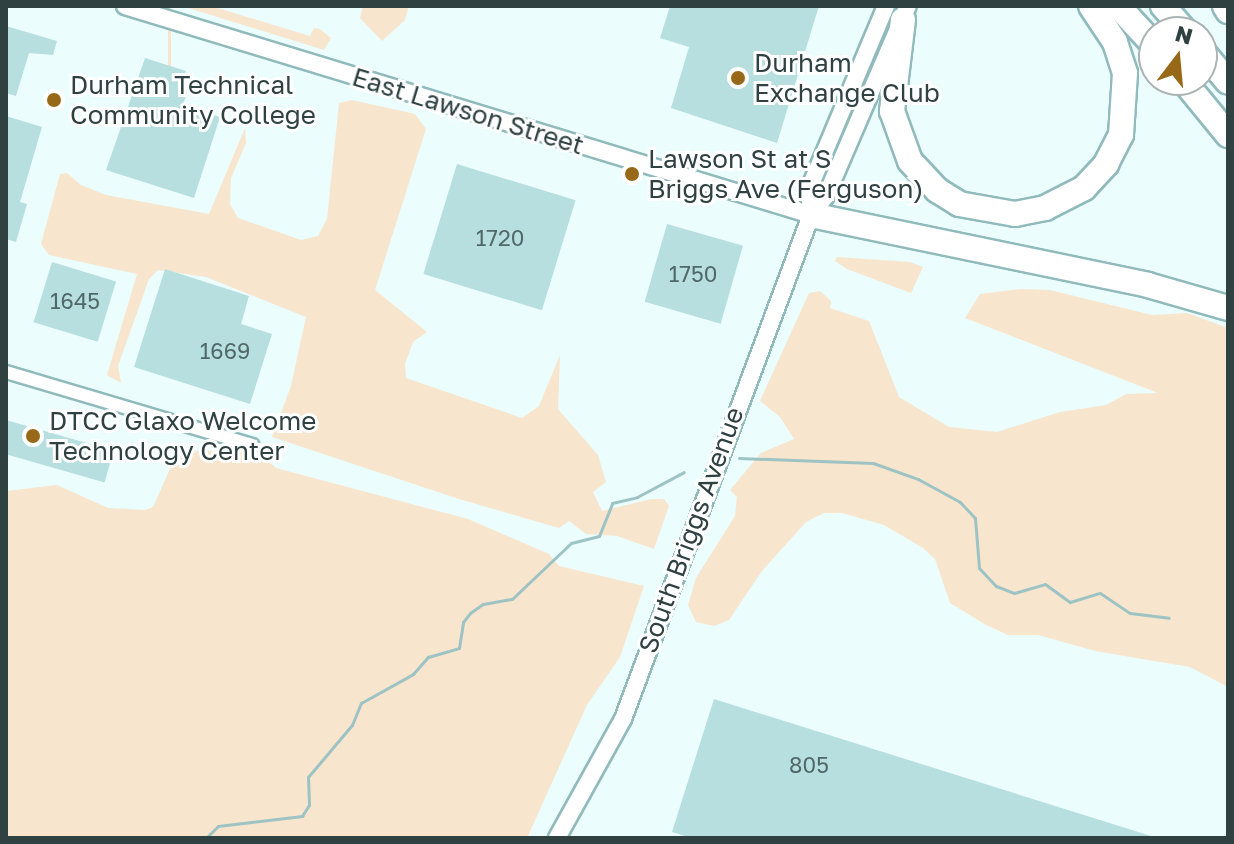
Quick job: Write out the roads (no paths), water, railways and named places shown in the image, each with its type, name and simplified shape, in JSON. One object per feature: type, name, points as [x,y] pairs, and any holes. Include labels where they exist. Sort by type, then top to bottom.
[{"type":"highway","points":[[899,11],[892,111],[910,161],[937,190],[959,204],[1015,214],[1045,208],[1084,188],[1106,164],[1121,135],[1125,73],[1115,42],[1091,6]]},
{"type":"highway","points":[[1118,6],[1138,28]]},
{"type":"highway","points":[[1225,6],[1228,11]]},
{"type":"highway","points":[[1196,96],[1228,135]]},
{"type":"highway","points":[[811,215],[1148,285],[1228,308]]},
{"type":"street","name":"East Lawson Street","points":[[125,6],[811,215]]},
{"type":"street","name":"South Briggs Avenue","points":[[557,838],[623,719],[811,215],[826,196],[899,11]]},
{"type":"street","points":[[6,372],[252,445]]},
{"type":"waterway","points":[[739,458],[873,463],[918,479],[960,502],[975,518],[979,568],[996,586],[1014,593],[1045,584],[1070,602],[1100,593],[1130,613],[1169,618]]},
{"type":"waterway","points":[[206,838],[218,826],[302,816],[309,805],[308,777],[352,725],[361,703],[413,674],[428,657],[459,648],[463,622],[470,613],[483,604],[512,599],[571,543],[599,536],[612,503],[637,497],[684,472]]},
{"type":"place","name":"Durham Exchange Club","points":[[738,78]]},
{"type":"place","name":"Durham Technical Community College","points":[[54,100]]},
{"type":"place","name":"Lawson St at S Briggs Ave (Ferguson)","points":[[632,174]]},
{"type":"place","name":"DTCC Glaxo Welcome Technology Center","points":[[33,436]]}]
